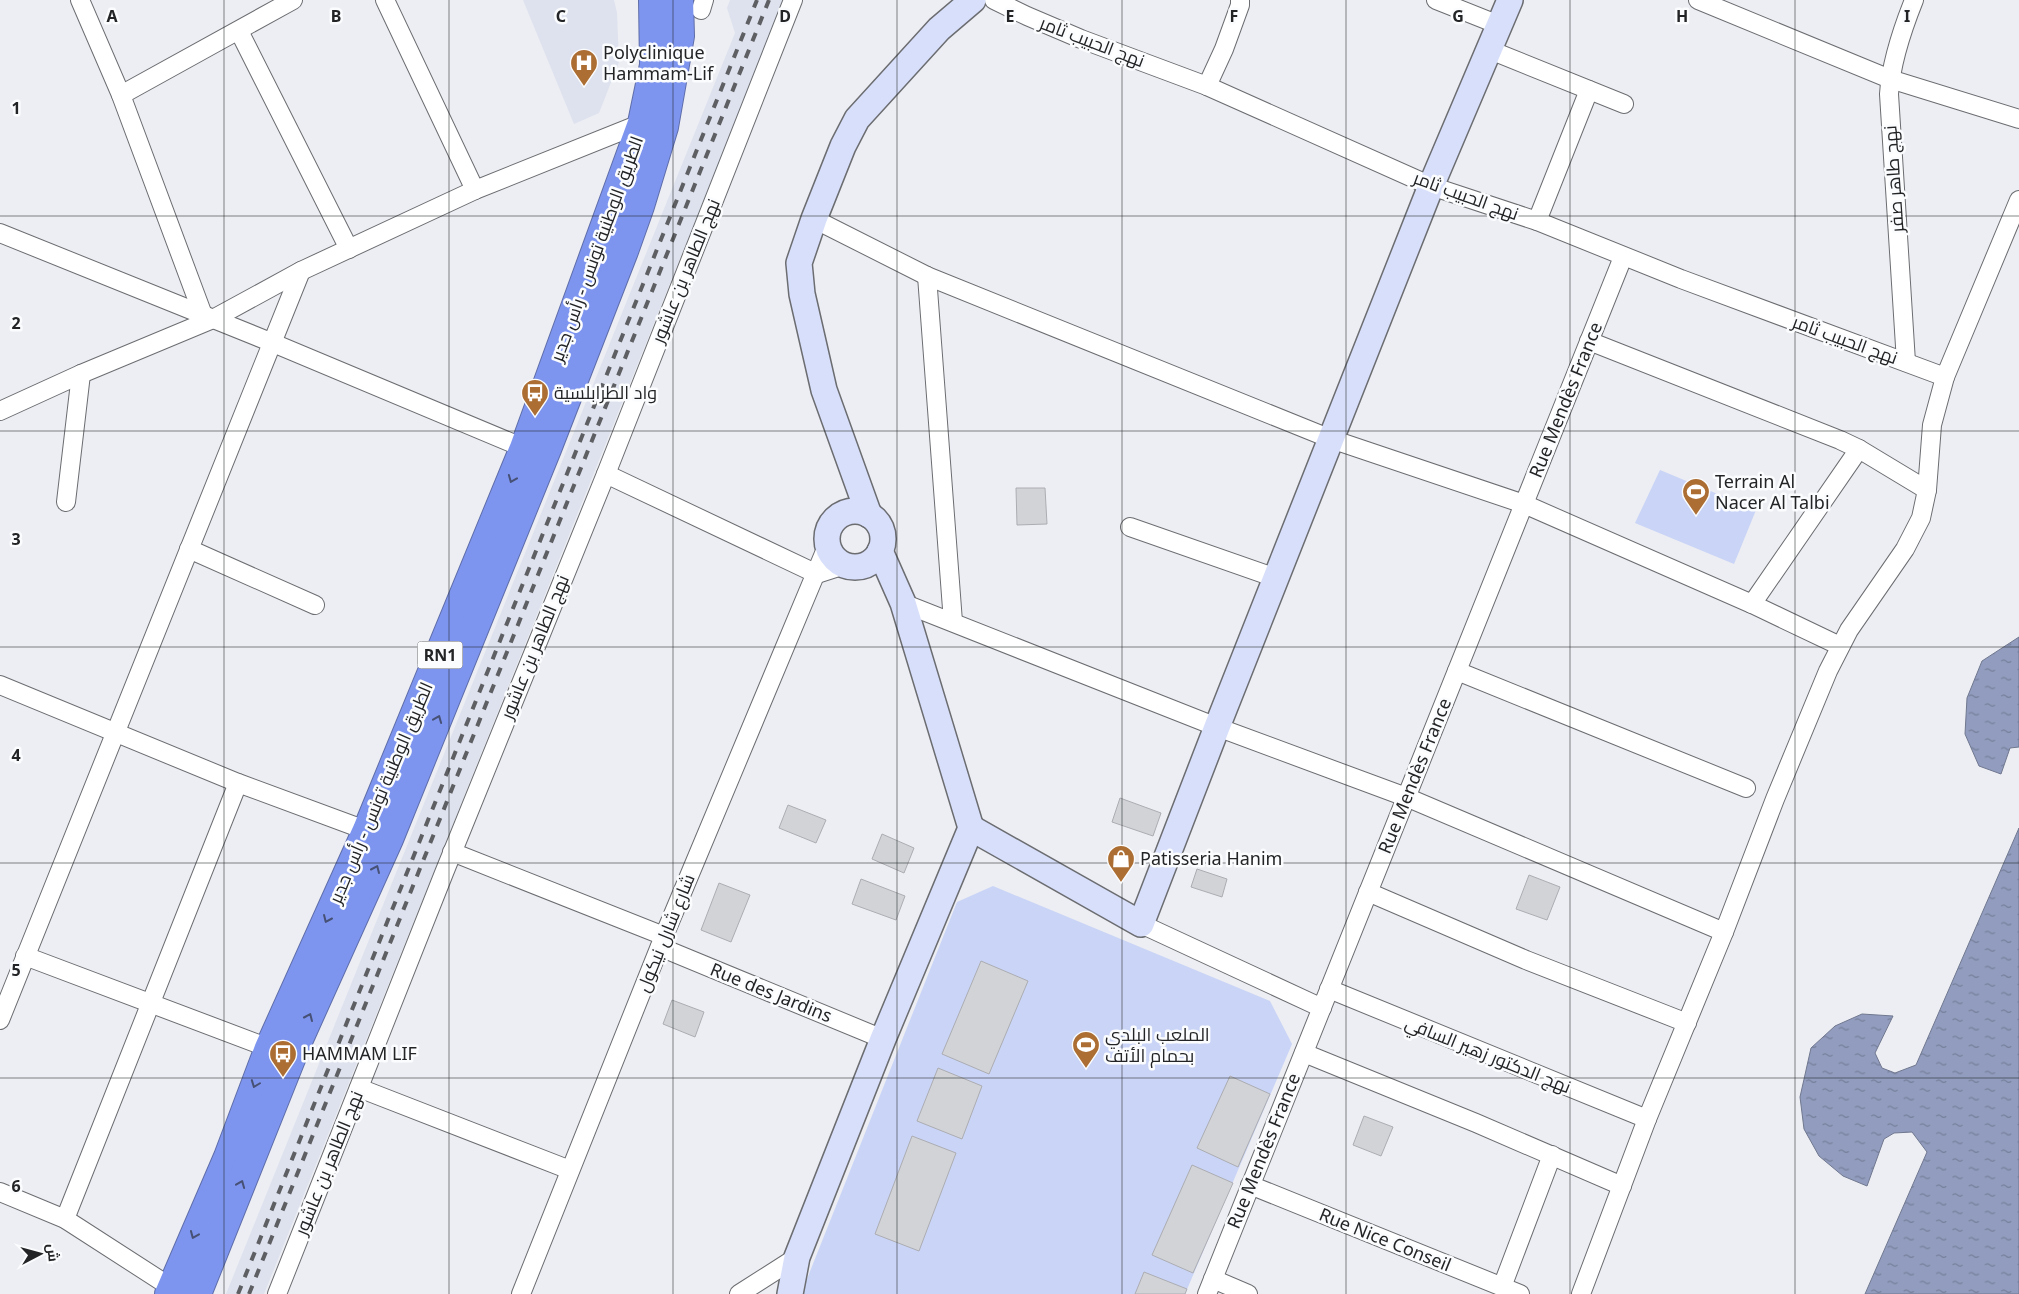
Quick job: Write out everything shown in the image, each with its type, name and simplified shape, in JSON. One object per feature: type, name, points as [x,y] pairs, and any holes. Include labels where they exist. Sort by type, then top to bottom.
[{"type":"highway","name":"الطريق الوطنية تونس - رأس جدير","points":[[179,1292],[298,1039],[378,834],[524,448],[642,123],[654,65],[653,0]]},
{"type":"highway","name":"الطريق الوطنية تونس - رأس جدير","points":[[179,1292],[269,1048],[378,834],[550,440],[640,206],[666,117],[680,36],[695,3]]},
{"type":"street","points":[[80,0],[121,96],[208,317]]},
{"type":"street","points":[[121,96],[293,0]]},
{"type":"street","points":[[385,0],[475,190]]},
{"type":"street","name":"نهج الطاهر بن عاشور","points":[[276,1294],[452,852],[606,474],[793,0]]},
{"type":"street","points":[[606,474],[816,574],[868,564],[880,551],[882,540],[880,528],[869,515],[824,390],[802,294],[799,264],[814,219],[843,146],[857,120],[939,30],[973,0]]},
{"type":"street","name":"نهج الحبيب ثامر","points":[[994,0],[1026,16],[1081,39],[1207,86],[1431,186],[1538,221],[1623,257],[1945,377]]},
{"type":"street","points":[[1207,86],[1227,40],[1240,5],[1240,0]]},
{"type":"street","points":[[1436,0],[1499,26]]},
{"type":"street","points":[[1141,924],[1217,726],[1431,186],[1510,0]]},
{"type":"street","points":[[1701,0],[1890,79],[2019,119]]},
{"type":"street","name":"نهج طاهر صفر","points":[[1906,362],[1889,113],[1890,79],[1899,43],[1914,0]]},
{"type":"street","points":[[239,31],[349,249]]},
{"type":"street","points":[[1490,50],[1624,104]]},
{"type":"street","points":[[1538,221],[1589,90]]},
{"type":"street","points":[[0,411],[208,317],[475,190],[642,123]]},
{"type":"street","points":[[1581,1294],[1647,1119],[1724,932],[1775,798],[1840,646],[1909,542],[1921,518],[1927,490],[1932,425],[1945,377],[2019,200]]},
{"type":"street","points":[[814,219],[927,276],[1331,439],[1524,504],[1752,604],[1840,646]]},
{"type":"street","points":[[0,233],[273,343],[524,448]]},
{"type":"street","name":"Rue Mendès France","points":[[1210,1287],[1623,257]]},
{"type":"street","points":[[0,1020],[302,271]]},
{"type":"street","points":[[927,276],[953,622]]},
{"type":"street","points":[[1589,342],[1859,449],[1927,490]]},
{"type":"street","points":[[66,502],[81,374]]},
{"type":"street","points":[[1752,604],[1859,449]]},
{"type":"street","points":[[852,464],[837,518],[830,527],[828,544],[836,559],[851,566],[903,602],[1217,726],[1406,797],[1724,932]]},
{"type":"street","points":[[837,518],[852,511],[869,515]]},
{"type":"street","points":[[1130,527],[1276,578]]},
{"type":"street","name":"شارع شارل نيكول","points":[[521,1294],[662,942],[828,544]]},
{"type":"street","points":[[189,549],[315,604]]},
{"type":"street","points":[[790,1294],[797,1257],[883,1039],[971,828],[903,602],[880,551]]},
{"type":"street","points":[[1457,671],[1746,788]]},
{"type":"street","points":[[0,685],[238,782],[378,834]]},
{"type":"street","points":[[65,1219],[238,782]]},
{"type":"street","points":[[971,828],[1141,924],[1322,1008]]},
{"type":"street","name":"Rue des Jardins","points":[[452,852],[883,1039]]},
{"type":"street","points":[[1368,892],[1526,960],[1687,1023]]},
{"type":"street","points":[[25,956],[269,1048]]},
{"type":"street","name":"نهج الدكتور زهير السافي","points":[[1330,989],[1647,1119]]},
{"type":"street","points":[[1304,1053],[1622,1186]]},
{"type":"street","points":[[359,1088],[570,1170]]},
{"type":"street","points":[[1502,1286],[1552,1156]]},
{"type":"street","name":"Rue Nice Conseil","points":[[1250,1185],[1520,1294]]},
{"type":"street","points":[[0,1192],[65,1219],[179,1292]]},
{"type":"street","points":[[739,1294],[797,1257]]},
{"type":"street","points":[[1210,1287],[1248,1294]]},
{"type":"shaded area","name":"Polyclinique Hammam-Lif","points":[[523,0],[614,0],[617,13],[619,62],[599,113],[574,124]]},
{"type":"shaded area","points":[[730,0],[784,0],[264,1294],[226,1294],[735,33],[727,8]]},
{"type":"shaded area","name":"Terrain Al Nacer Al Talbi","points":[[1660,470],[1756,510],[1734,564],[1635,523]]},
{"type":"shaded area","name":"الملعب البلدي بحمام الأتف","points":[[993,886],[1270,1001],[1292,1044],[1185,1294],[801,1294],[957,902]]},
{"type":"water","points":[[2019,637],[2019,747],[2010,748],[2001,774],[1979,766],[1965,734],[1967,698],[1982,661]]},
{"type":"water","points":[[2019,828],[2019,1294],[1865,1294],[1927,1152],[1912,1132],[1894,1133],[1884,1139],[1867,1186],[1843,1176],[1819,1156],[1804,1129],[1800,1097],[1811,1048],[1835,1026],[1862,1014],[1893,1016],[1875,1053],[1882,1068],[1895,1073],[1916,1065]]},
{"type":"building","points":[[1016,488],[1045,488],[1047,524],[1017,525]]},
{"type":"building","points":[[1120,798],[1161,813],[1153,836],[1112,822]]},
{"type":"building","points":[[788,805],[826,820],[816,843],[779,828]]},
{"type":"building","points":[[882,834],[914,848],[904,873],[872,859]]},
{"type":"building","points":[[1197,869],[1227,879],[1222,897],[1191,887]]},
{"type":"building","points":[[1529,875],[1560,887],[1547,920],[1516,909]]},
{"type":"building","points":[[861,879],[905,896],[896,920],[852,904]]},
{"type":"building","points":[[719,883],[750,895],[731,942],[701,930]]},
{"type":"building","points":[[981,961],[1028,981],[989,1074],[942,1054]]},
{"type":"building","points":[[672,1000],[704,1012],[695,1037],[663,1024]]},
{"type":"building","points":[[938,1068],[982,1086],[962,1139],[917,1121]]},
{"type":"building","points":[[1230,1076],[1270,1094],[1238,1167],[1197,1148]]},
{"type":"building","points":[[1364,1116],[1393,1127],[1381,1156],[1353,1145]]},
{"type":"building","points":[[912,1136],[956,1153],[919,1251],[875,1234]]},
{"type":"building","points":[[1192,1165],[1233,1183],[1193,1273],[1152,1255]]},
{"type":"building","points":[[1144,1272],[1187,1289],[1185,1294],[1135,1294]]},
{"type":"railway","points":[[238,1294],[757,0]]},
{"type":"railway","points":[[249,1294],[769,0]]},
{"type":"place","name":"Polyclinique Hammam-Lif","points":[[584,87]]},
{"type":"place","name":"واد الطرابلسية","points":[[535,417]]},
{"type":"place","name":"Terrain Al Nacer Al Talbi","points":[[1696,516]]},
{"type":"place","name":"Patisseria Hanim","points":[[1121,883]]},
{"type":"place","name":"الملعب البلدي بحمام الأتف","points":[[1086,1069]]},
{"type":"place","name":"HAMMAM LIF","points":[[283,1078]]}]
